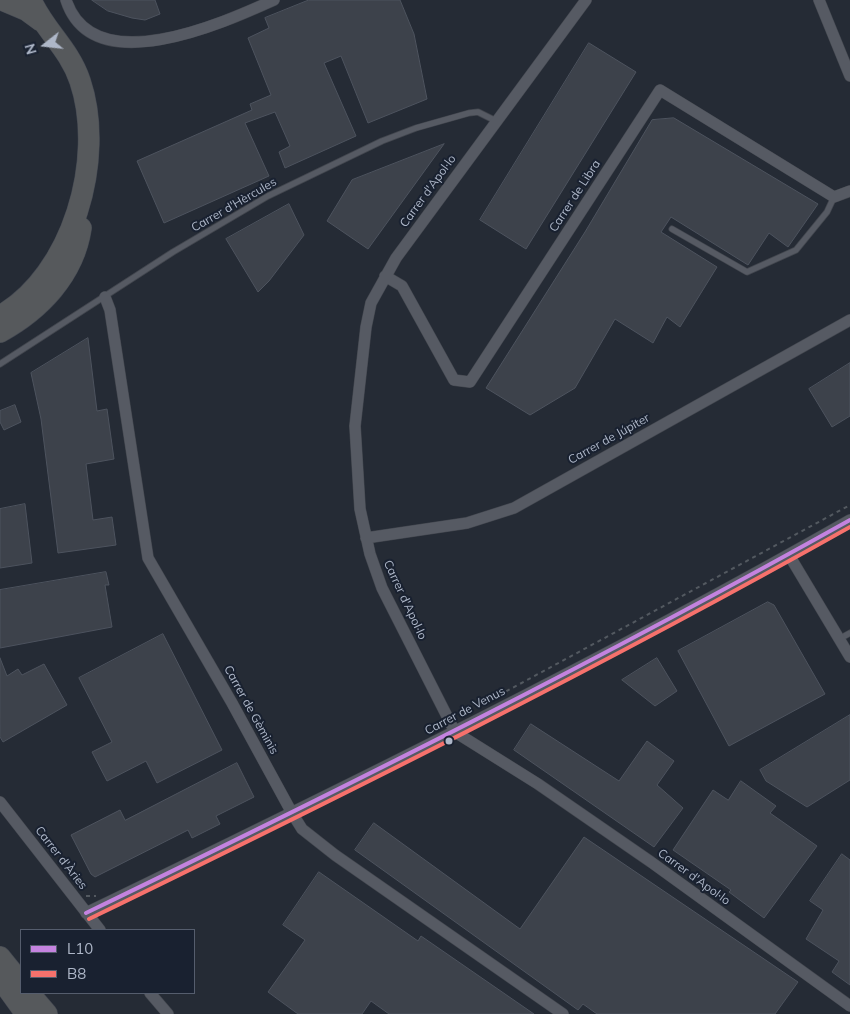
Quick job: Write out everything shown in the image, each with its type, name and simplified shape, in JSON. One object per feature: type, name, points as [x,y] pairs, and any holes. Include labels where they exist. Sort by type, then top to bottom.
[{"type":"highway","points":[[2,0],[26,10],[46,24]]},
{"type":"highway","points":[[0,332],[29,315],[40,304],[70,264],[79,243],[86,178],[90,130],[87,106],[71,60],[32,0]]},
{"type":"highway","points":[[0,316],[28,296],[50,266],[74,220],[86,178]]},
{"type":"highway","points":[[0,957],[20,982]]},
{"type":"highway","points":[[0,978],[26,1014]]},
{"type":"highway","points":[[30,994],[47,1014]]},
{"type":"street","points":[[66,0],[76,18],[89,32],[134,43],[160,41],[240,15],[274,0]]},
{"type":"street","name":"Carrer d'Apol·lo","points":[[586,0],[496,121],[385,276],[368,314],[356,426],[358,491],[374,570],[394,616],[455,732],[538,784],[635,851],[850,1006]]},
{"type":"street","points":[[819,0],[850,76]]},
{"type":"street","name":"Carrer de Libra","points":[[385,276],[402,286],[454,380],[470,382],[660,90],[834,197]]},
{"type":"street","points":[[834,197],[850,191]]},
{"type":"street","name":"Carrer de Gèminis","points":[[106,297],[110,310],[148,558],[302,829],[335,855],[563,1014]]},
{"type":"street","name":"Carrer de Júpiter","points":[[366,538],[467,523],[514,508],[850,320]]},
{"type":"street","name":"Carrer de Venus","points":[[86,913],[455,732],[789,555],[850,520]]},
{"type":"street","points":[[789,555],[850,657]]},
{"type":"street","name":"Carrer d'Àries","points":[[0,802],[99,929]]},
{"type":"street","points":[[151,994],[168,1014]]},
{"type":"lane","name":"Carrer d'Hèrcules","points":[[0,364],[106,297],[172,252],[268,196],[382,141],[469,113],[484,114],[496,121]]},
{"type":"lane","points":[[672,229],[747,272],[796,250],[827,212],[834,197]]},
{"type":"lane","points":[[839,639],[850,633]]},
{"type":"building","points":[[92,0],[155,0],[160,14],[145,20],[132,18],[108,11]]},
{"type":"building","points":[[309,0],[400,0],[414,34],[427,99],[368,123],[341,56],[324,63],[356,136],[285,168],[279,152],[290,146],[275,112],[245,123],[269,176],[164,223],[137,161],[252,110],[250,104],[271,95],[248,38],[269,28],[265,18]]},
{"type":"building","points":[[589,43],[636,72],[526,249],[480,220]]},
{"type":"building","points":[[674,118],[818,204],[788,247],[769,233],[748,265],[671,217],[661,232],[717,267],[680,327],[667,317],[653,343],[615,319],[575,388],[530,415],[486,388],[585,232],[652,120]]},
{"type":"building","points":[[444,144],[368,249],[327,221],[352,180]]},
{"type":"building","points":[[289,204],[304,235],[269,281],[258,292],[226,239]]},
{"type":"building","points":[[88,338],[97,411],[107,409],[114,459],[86,464],[93,520],[112,517],[116,545],[58,553],[41,419],[31,373]]},
{"type":"building","points":[[850,363],[850,416],[832,427],[809,389]]},
{"type":"building","points":[[15,405],[21,422],[4,430],[0,422],[0,411]]},
{"type":"building","points":[[25,504],[32,563],[0,568],[0,509]]},
{"type":"building","points":[[106,572],[109,585],[105,585],[112,627],[0,648],[0,590]]},
{"type":"building","points":[[768,602],[774,605],[825,694],[729,746],[678,651]]},
{"type":"building","points":[[163,634],[222,750],[157,783],[146,761],[107,781],[92,752],[112,742],[79,678]]},
{"type":"building","points":[[0,658],[7,676],[18,669],[22,675],[44,664],[67,705],[3,742],[0,737]]},
{"type":"building","points":[[657,658],[677,691],[655,706],[622,680]]},
{"type":"building","points":[[850,715],[850,780],[807,807],[766,781],[760,770]]},
{"type":"building","points":[[531,724],[619,781],[647,741],[674,761],[657,785],[683,808],[654,847],[514,750]]},
{"type":"building","points":[[237,763],[254,797],[216,816],[220,824],[192,838],[188,830],[95,877],[91,874],[71,835],[120,810],[125,820]]},
{"type":"building","points":[[741,781],[776,806],[770,813],[817,846],[764,918],[729,892],[731,890],[673,850],[713,790],[728,800]]},
{"type":"building","points":[[374,823],[520,929],[584,837],[798,982],[775,1014],[597,1014],[583,1004],[578,1010],[355,850]]},
{"type":"building","points":[[842,854],[850,860],[850,985],[832,972],[839,961],[806,939],[823,910],[810,901]]},
{"type":"building","points":[[319,872],[418,941],[421,936],[534,1014],[389,1014],[371,1001],[362,1014],[298,1014],[268,992],[305,940],[283,925]]},
{"type":"transit line","name":"L10","points":[[86,913],[279,819],[471,722],[661,623],[850,520]]},
{"type":"transit line","name":"B8","points":[[89,919],[281,825],[568,680],[850,527]]}]
